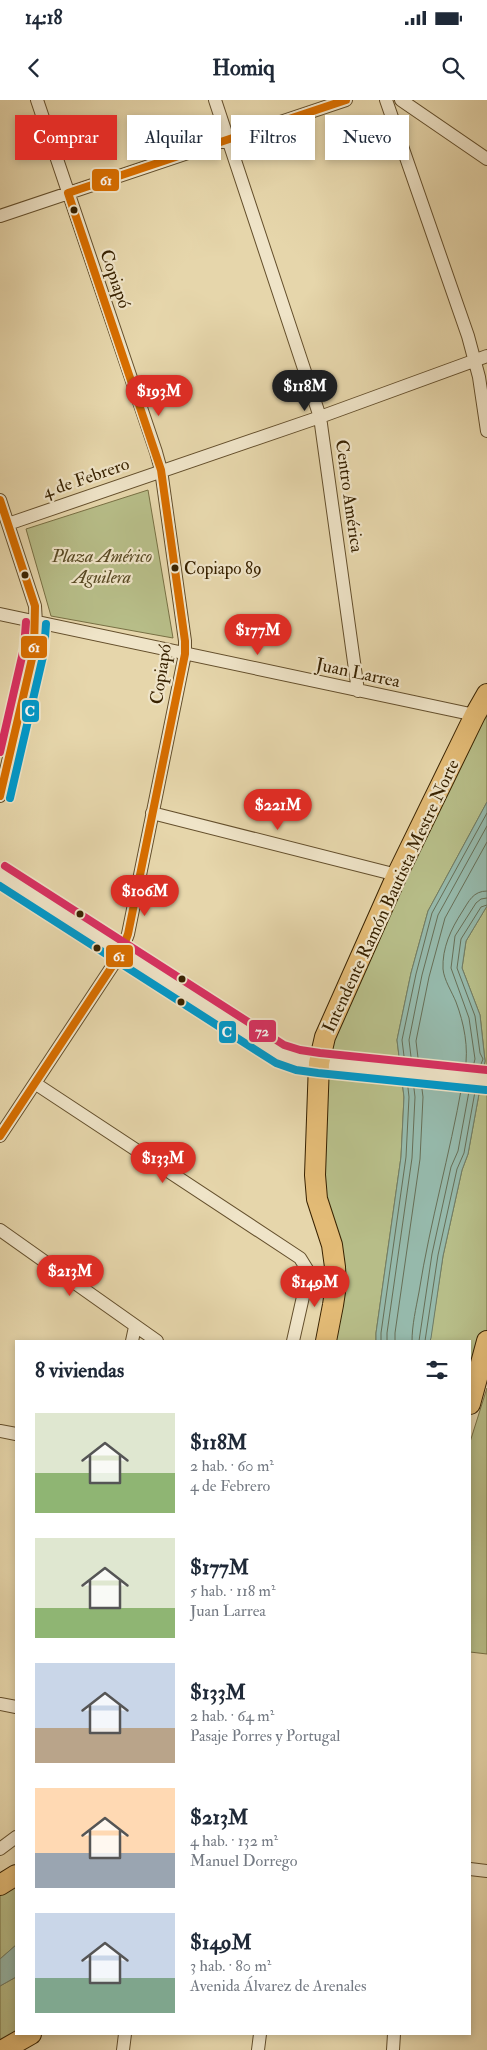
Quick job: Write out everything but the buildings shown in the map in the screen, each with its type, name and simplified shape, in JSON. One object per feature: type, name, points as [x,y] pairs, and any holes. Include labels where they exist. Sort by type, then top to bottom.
[{"type":"main road","name":"Intendente Ramón Bautista Mestre Norte","points":[[326,1340],[336,1285],[332,1245],[315,1188],[319,1063],[325,1037],[397,875],[487,694]]},
{"type":"main road","points":[[471,1400],[487,1342]]},
{"type":"main road","points":[[0,1885],[15,1877]]},
{"type":"main road","points":[[3,2050],[29,2035]]},
{"type":"street","name":"Copiapó","points":[[0,1136],[121,953],[128,934],[185,654],[185,641],[161,470],[36,100]]},
{"type":"street","name":"Centro América","points":[[215,100],[320,417],[358,691]]},
{"type":"street","points":[[0,216],[346,100]]},
{"type":"street","points":[[386,100],[481,358],[487,431]]},
{"type":"street","points":[[401,100],[487,159]]},
{"type":"street","name":"4 de Febrero","points":[[8,524],[320,417],[481,358]]},
{"type":"street","points":[[0,500],[35,606],[36,623],[34,650],[0,796]]},
{"type":"street","name":"Juan Larrea","points":[[0,614],[475,715]]},
{"type":"street","points":[[152,813],[397,875]]},
{"type":"street","points":[[0,874],[280,1054],[298,1060],[319,1063],[487,1080]]},
{"type":"street","points":[[36,1084],[300,1258],[308,1271],[294,1340]]},
{"type":"street","points":[[0,1230],[155,1340]]},
{"type":"street","points":[[132,1340],[135,1327]]},
{"type":"street","points":[[0,1431],[15,1434]]},
{"type":"street","points":[[0,1704],[15,1707]]},
{"type":"street","points":[[0,1849],[15,1838]]},
{"type":"street","points":[[471,1869],[487,1871]]},
{"type":"street","points":[[123,2050],[125,2035]]},
{"type":"street","points":[[258,2050],[260,2035]]},
{"type":"street","points":[[392,2050],[394,2035]]},
{"type":"green space","name":"Plaza Américo Aguilera","points":[[148,490],[173,638],[51,616],[26,529]]},
{"type":"green space","points":[[487,694],[487,802],[428,911],[411,973],[397,1040],[404,1097],[401,1157],[376,1340],[326,1340],[333,1305],[317,1199],[319,1063]]},
{"type":"green space","points":[[487,906],[487,1341],[471,1400],[471,1340],[430,1340],[443,1256],[462,1170],[468,1154],[485,1061],[480,1015],[462,968],[466,941]]},
{"type":"green space","points":[[487,1388],[487,1654],[471,1652],[471,1439]]},
{"type":"green space","points":[[15,1876],[15,1946],[0,1959],[0,1885]]},
{"type":"green space","points":[[15,1978],[15,2035],[0,2050],[0,1986]]},
{"type":"water","points":[[487,802],[487,906],[466,941],[462,968],[480,1015],[485,1061],[468,1154],[462,1170],[443,1256],[431,1338],[430,1340],[376,1340],[401,1157],[404,1097],[397,1040],[411,973],[428,911]]},
{"type":"water","points":[[15,1946],[15,1978],[0,1986],[0,1959]]},
{"type":"transit line","name":"61","points":[[0,1136],[121,953],[128,934],[185,654],[185,641],[161,470],[68,193],[346,100]]},
{"type":"transit line","name":"61","points":[[0,500],[35,606],[34,650],[0,796]]},
{"type":"transit line","name":"72","points":[[0,752],[24,648],[26,622]]},
{"type":"transit line","name":"C","points":[[10,798],[44,652],[46,624]]},
{"type":"transit line","name":"72","points":[[5,866],[284,1045],[320,1053],[487,1070]]},
{"type":"transit line","name":"C","points":[[0,886],[276,1063],[296,1070],[318,1073],[486,1090]]},
{"type":"place","name":"Copiapo 89","points":[[175,568]]}]
